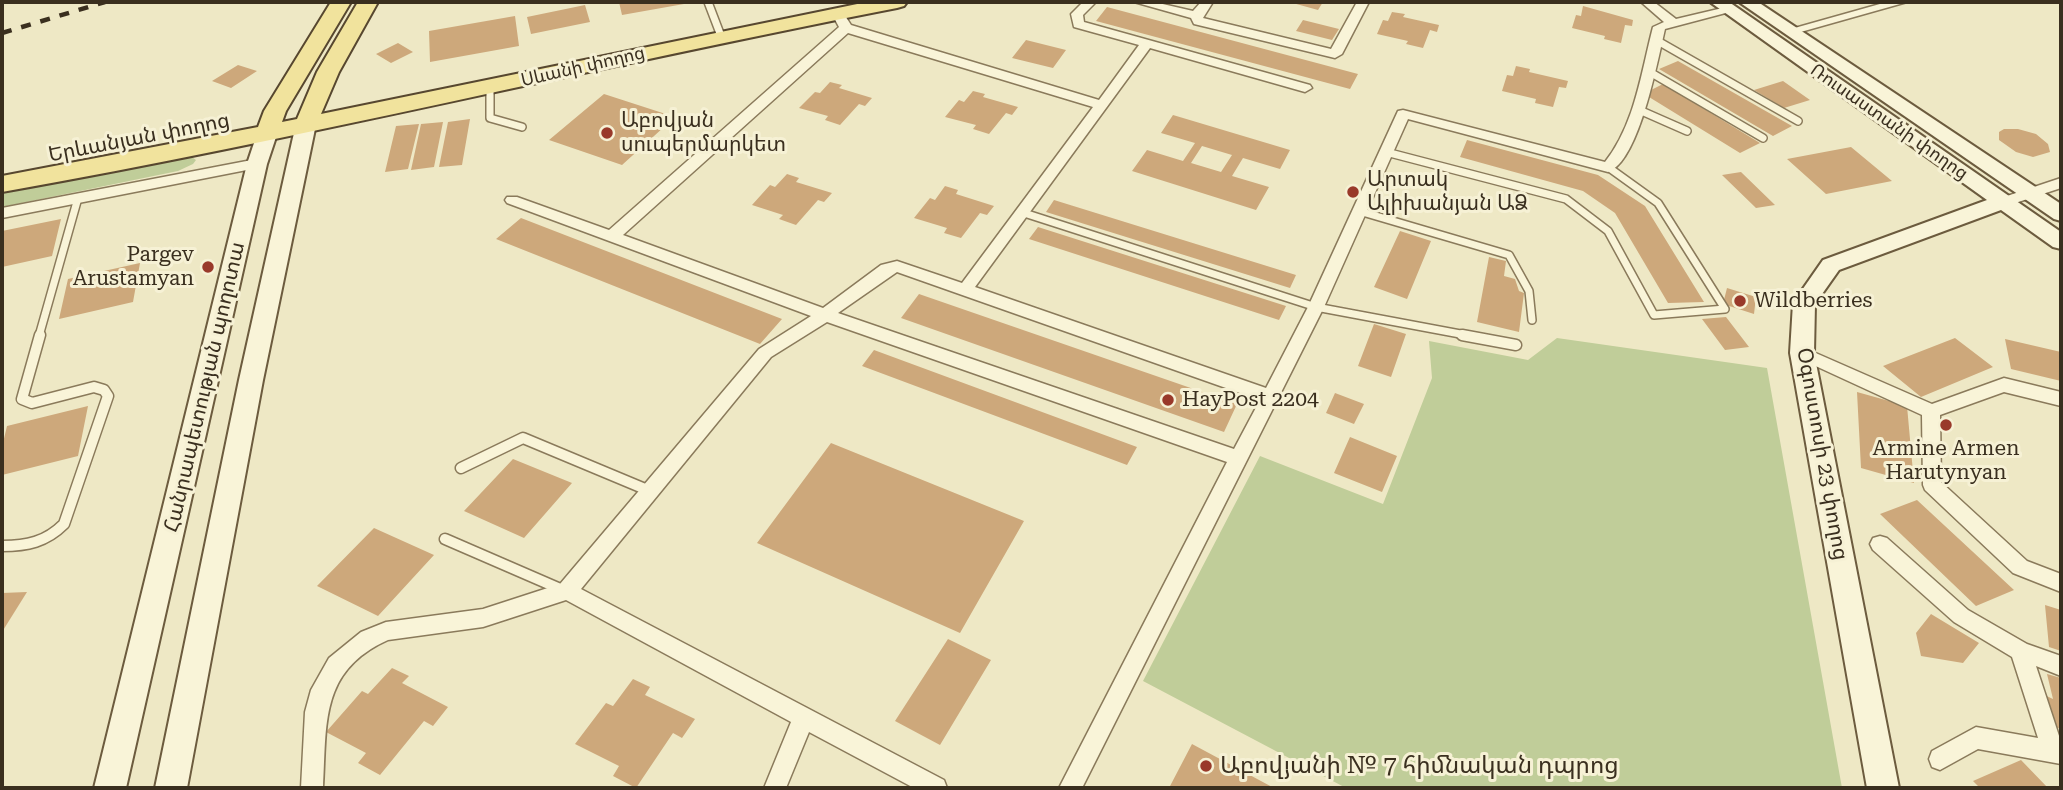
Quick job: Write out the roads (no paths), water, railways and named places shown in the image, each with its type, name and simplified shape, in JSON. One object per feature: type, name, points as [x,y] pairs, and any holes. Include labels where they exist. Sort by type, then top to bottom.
[{"type":"main road","name":"Հանրապետության պողոտա","points":[[110,788],[257,164],[272,121],[341,2]]},
{"type":"main road","name":"Հանրապետության պողոտա","points":[[171,788],[251,380],[310,115],[328,72],[368,2]]},
{"type":"main road","name":"Սևանի փողոց","points":[[310,115],[720,31],[840,14],[897,2]]},
{"type":"main road","name":"Ռուսաստանի փողոց","points":[[1732,5],[1790,31],[2061,214]]},
{"type":"main road","name":"Ռուսաստանի փողոց","points":[[1732,5],[2061,242]]},
{"type":"main road","name":"Սևանի փողոց","points":[[272,121],[490,88],[720,31]]},
{"type":"main road","name":"Երևանյան փողոց","points":[[2,165],[272,121]]},
{"type":"main road","name":"Երևանյան փողոց","points":[[2,184],[272,121]]},
{"type":"main road","name":"Օգոստոսի 23 փողոց","points":[[1884,788],[1802,353],[1804,303],[1831,264],[2003,202]]},
{"type":"street","points":[[1090,2],[1077,14],[1078,24],[1305,88]]},
{"type":"street","points":[[1140,2],[1196,16],[1198,21],[1335,54],[1363,2]]},
{"type":"street","points":[[1196,16],[1207,2]]},
{"type":"street","points":[[1647,2],[1674,23]]},
{"type":"street","points":[[1790,31],[1901,2]]},
{"type":"street","points":[[1070,788],[1316,307],[1403,114],[1608,167],[1626,145],[1659,27],[1732,5]]},
{"type":"street","points":[[611,237],[840,14],[1102,105]]},
{"type":"street","points":[[964,291],[1147,44]]},
{"type":"street","points":[[2,213],[257,164]]},
{"type":"street","points":[[2003,202],[2061,183]]},
{"type":"street","points":[[512,200],[825,315],[1237,458]]},
{"type":"street","points":[[312,788],[316,712],[322,690],[336,665],[368,639],[386,631],[483,618],[567,591],[765,353],[825,315],[887,269],[897,266],[1271,397]]},
{"type":"street","points":[[1802,353],[1931,411],[2004,385],[2061,399]]},
{"type":"street","points":[[1931,411],[1932,485],[2020,567],[2061,583]]},
{"type":"street","points":[[1880,544],[1961,616],[2020,651],[2061,666]]},
{"type":"street","points":[[567,591],[936,788]]},
{"type":"street","points":[[1940,759],[1976,738],[2057,752],[2020,651]]},
{"type":"street","points":[[775,788],[803,719]]},
{"type":"lane","points":[[708,2],[720,31]]},
{"type":"lane","points":[[1656,40],[1798,121]]},
{"type":"lane","points":[[1648,71],[1763,138]]},
{"type":"lane","points":[[490,88],[490,118],[522,127]]},
{"type":"lane","points":[[1637,109],[1687,131]]},
{"type":"lane","points":[[1386,152],[1566,199],[1608,231],[1654,315],[1725,309],[1658,203],[1608,167]]},
{"type":"lane","points":[[2,546],[39,543],[54,535],[64,524],[108,396],[104,390],[94,387],[32,403],[22,399],[78,198]]},
{"type":"lane","points":[[1359,211],[1509,255],[1529,291],[1532,320]]},
{"type":"lane","points":[[1021,212],[1316,307],[1516,345]]},
{"type":"lane","points":[[461,468],[523,438],[650,491]]},
{"type":"lane","points":[[444,539],[567,591]]},
{"type":"railway","points":[[2,33],[105,2]]},
{"type":"place","name":"Աբովյան սուպերմարկետ","points":[[607,133]]},
{"type":"place","name":"Արտակ Ալիխանյան ԱՁ","points":[[1353,192]]},
{"type":"place","name":"Pargev Arustamyan","points":[[208,267]]},
{"type":"place","name":"Wildberries","points":[[1740,301]]},
{"type":"place","name":"HayPost 2204","points":[[1168,400]]},
{"type":"place","name":"Armine Armen Harutynyan","points":[[1946,425]]},
{"type":"place","name":"Աբովյանի № 7 հիմնական դպրոց","points":[[1206,766]]}]
